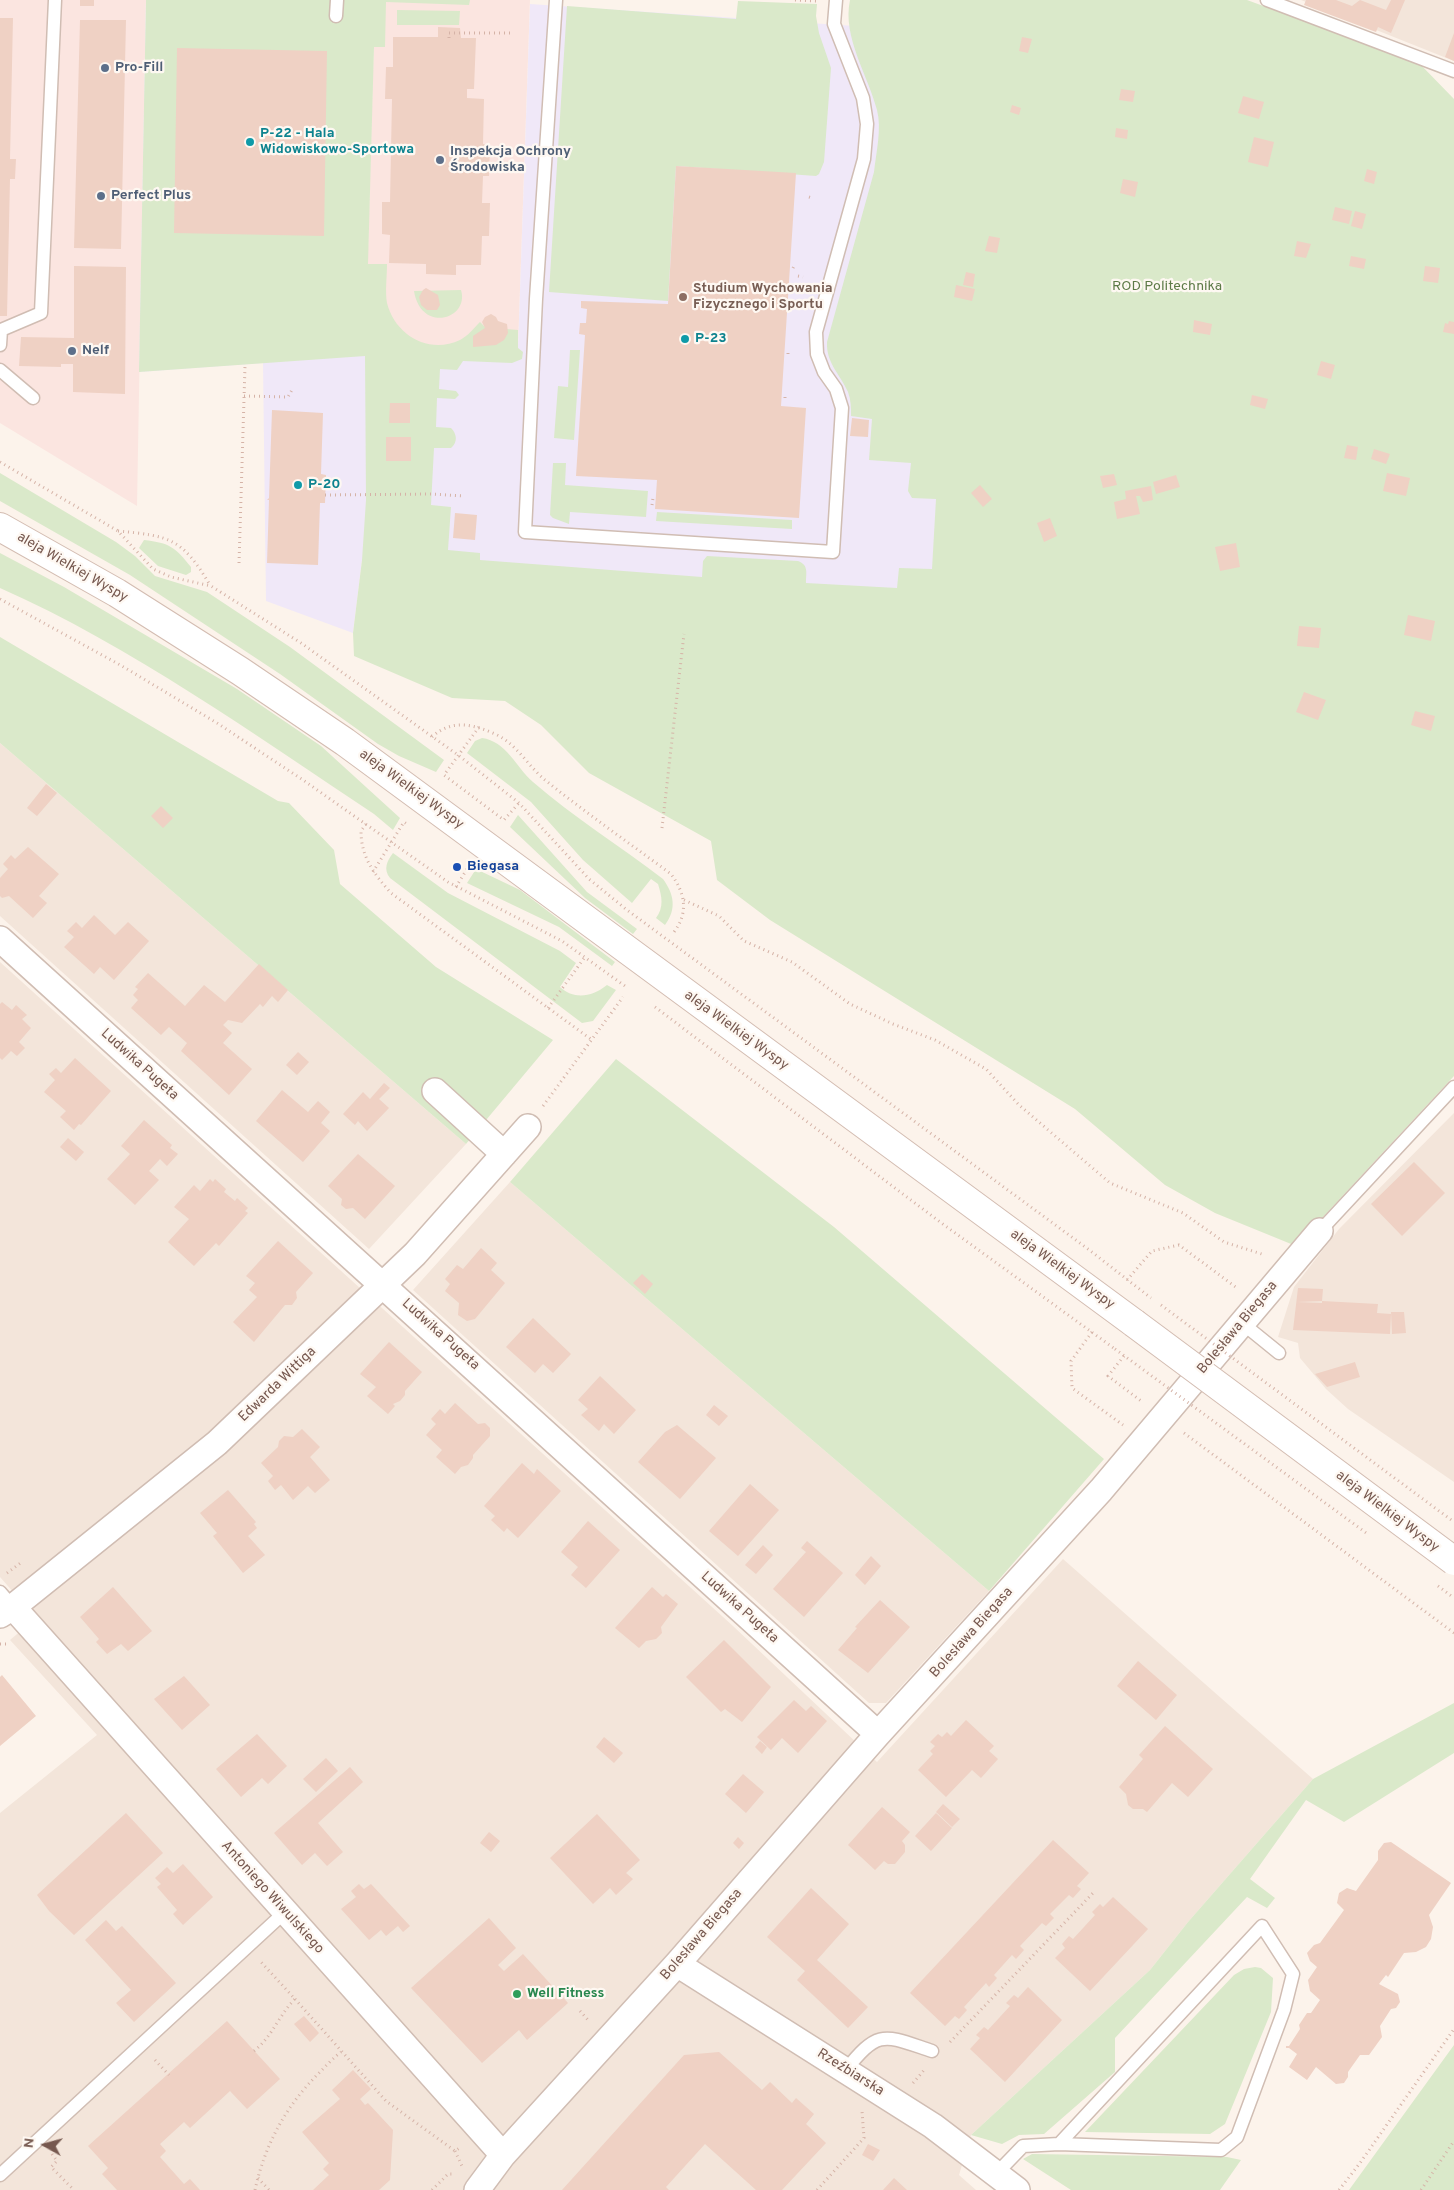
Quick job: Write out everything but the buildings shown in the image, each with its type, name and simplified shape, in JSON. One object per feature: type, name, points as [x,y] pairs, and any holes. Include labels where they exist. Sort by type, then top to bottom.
[{"type":"main road","name":"aleja Wielkiej Wyspy","points":[[0,527],[117,594],[240,671],[345,742],[1454,1561]]},
{"type":"street","name":"Ludwika Pugeta","points":[[0,939],[384,1284],[878,1734]]},
{"type":"street","points":[[435,1091],[504,1154]]},
{"type":"street","name":"Edwarda Wittiga","points":[[4,1605],[217,1443],[415,1254],[528,1126]]},
{"type":"street","name":"Bolesława Biegasa","points":[[503,2155],[677,1964],[878,1734],[1101,1490],[1320,1231]]},
{"type":"street","name":"Antoniego Wiwulskiego","points":[[4,1605],[285,1912],[503,2155]]},
{"type":"street","name":"Rzeźbiarska","points":[[677,1964],[933,2126],[1017,2190]]},
{"type":"street","points":[[477,2190],[503,2155]]},
{"type":"lane","points":[[0,345],[1,330],[41,313],[54,0]]},
{"type":"lane","points":[[336,16],[337,0]]},
{"type":"lane","points":[[556,0],[536,299],[525,532],[833,552],[842,408],[836,389],[824,372],[817,354],[816,332],[864,159],[867,124],[863,98],[834,24],[836,0]]},
{"type":"lane","points":[[1267,0],[1454,71]]},
{"type":"lane","points":[[0,370],[33,398]]},
{"type":"lane","name":"Bolesława Biegasa","points":[[1320,1231],[1454,1087]]},
{"type":"lane","points":[[1242,1322],[1279,1353]]},
{"type":"lane","points":[[0,2175],[285,1912]]},
{"type":"lane","points":[[996,2174],[1023,2146],[1059,2144],[1221,2150],[1237,2137],[1284,2010],[1293,1974],[1262,1926],[1059,2144]]},
{"type":"lane","points":[[845,2071],[862,2049],[877,2039],[892,2037],[932,2056]]},
{"type":"path","points":[[449,38],[449,33],[512,33]]},
{"type":"path","points":[[798,276],[804,276]]},
{"type":"path","points":[[238,563],[245,366]]},
{"type":"path","points":[[244,396],[288,397],[293,388]]},
{"type":"path","points":[[785,393],[785,398]]},
{"type":"path","points":[[0,462],[118,531],[153,570],[171,577],[211,586],[301,643],[458,755],[519,803],[590,879],[627,910],[1152,1299]]},
{"type":"path","points":[[325,495],[432,494],[464,496]]},
{"type":"path","points":[[652,498],[652,505]]},
{"type":"path","points":[[118,531],[160,536],[172,540],[181,546],[211,586]]},
{"type":"path","points":[[0,599],[122,666],[216,723],[456,887],[542,929],[613,977]]},
{"type":"path","points":[[662,828],[684,634]]},
{"type":"path","points":[[432,737],[441,728],[464,724],[479,727],[506,741],[544,780],[671,874],[681,887],[684,900],[684,912],[674,932]]},
{"type":"path","points":[[479,727],[444,775],[504,820],[519,803]]},
{"type":"path","points":[[373,872],[404,822],[412,828]]},
{"type":"path","points":[[366,824],[361,831],[361,842],[365,858],[373,872],[391,893],[592,1040]]},
{"type":"path","points":[[456,887],[467,869],[459,863]]},
{"type":"path","points":[[684,900],[719,916],[744,941],[792,962],[850,1004],[893,1024],[935,1040],[986,1069],[1019,1105],[1110,1183],[1182,1213],[1224,1242],[1269,1256],[1287,1269]]},
{"type":"path","points":[[548,1008],[584,957]]},
{"type":"path","points":[[528,1126],[623,997]]},
{"type":"path","points":[[649,1003],[1369,1536]]},
{"type":"path","points":[[1127,1280],[1152,1251],[1179,1245],[1258,1304]]},
{"type":"path","points":[[1160,1304],[1454,1522]]},
{"type":"path","points":[[1092,1332],[1071,1361],[1072,1388],[1144,1440]]},
{"type":"path","points":[[1124,1356],[1108,1376],[1148,1406]]},
{"type":"path","points":[[1179,1429],[1454,1633]]},
{"type":"path","points":[[1431,1581],[1454,1598]]},
{"type":"path","points":[[945,2048],[1094,1893]]},
{"type":"path","points":[[247,1947],[386,2101],[455,2151],[481,2132]]},
{"type":"path","points":[[254,2051],[264,2044],[285,2009],[295,1999]]},
{"type":"path","points":[[1339,2190],[1454,2029]]},
{"type":"path","points":[[255,2190],[268,2147],[289,2108],[305,2087],[341,2052]]},
{"type":"path","points":[[817,2190],[864,2138],[861,2112],[888,2097],[932,2056]]},
{"type":"path","points":[[38,2140],[57,2160],[51,2167],[74,2190]]},
{"type":"path","points":[[1421,2190],[1454,2141]]},
{"type":"path","points":[[432,2190],[448,2174],[455,2174],[464,2169]]},
{"type":"path","points":[[258,2178],[269,2190]]},
{"type":"shaded area","points":[[0,0],[146,0],[137,506],[0,423]]},
{"type":"shaded area","name":"Studium Wychowania Fizycznego i Sportu","points":[[146,0],[368,265],[365,355],[518,348],[530,4],[913,30],[941,464],[933,608],[362,560],[353,633],[266,601],[263,363],[139,372]]},
{"type":"shaded area","points":[[375,0],[530,0],[518,348],[365,356]]},
{"type":"shaded area","points":[[1301,0],[1454,0],[1454,61]]},
{"type":"shaded area","points":[[0,743],[466,1144],[369,1249],[0,916]]},
{"type":"shaded area","points":[[0,962],[733,1626],[877,1762],[1063,1559],[1313,1779],[1188,1922],[1150,1970],[971,2135],[959,2175],[976,2190],[0,2190],[0,1813],[97,1735],[10,1640],[36,1618],[0,1577]]},
{"type":"shaded area","points":[[1454,1113],[1454,1482],[1348,1409],[1326,1389],[1300,1358],[1298,1343],[1278,1337],[1294,1287],[1339,1229]]},
{"type":"shaded area","points":[[510,1182],[989,1591],[886,1703],[869,1703],[413,1290]]},
{"type":"green space","name":"ROD Politechnika","points":[[146,0],[470,0],[469,5],[386,2],[385,47],[374,47],[368,264],[387,264],[386,298],[391,314],[405,333],[425,343],[437,345],[460,340],[480,322],[487,329],[476,346],[495,344],[506,329],[518,330],[518,348],[523,352],[522,359],[512,363],[463,361],[457,370],[440,369],[439,389],[456,391],[459,395],[455,399],[437,398],[436,427],[451,428],[456,438],[451,448],[434,448],[431,505],[451,507],[448,550],[480,553],[480,560],[702,577],[703,561],[707,556],[798,561],[805,567],[806,583],[897,588],[899,568],[932,569],[936,499],[912,498],[908,491],[911,463],[869,460],[872,419],[851,416],[848,392],[831,362],[827,349],[827,342],[874,172],[879,133],[877,110],[853,42],[848,14],[850,0],[1247,0],[1419,63],[1454,99],[1454,1076],[1296,1246],[1215,1213],[1165,1185],[1075,1109],[770,920],[717,880],[711,841],[589,773],[541,725],[505,701],[452,698],[354,656],[353,633],[362,560],[366,500],[365,356],[139,372]]},
{"type":"green space","points":[[738,1],[817,4],[816,16],[819,33],[831,68],[824,162],[819,174],[816,176],[676,166],[668,301],[549,292],[567,6],[736,19]]},
{"type":"green space","points":[[397,10],[460,11],[459,25],[397,25]]},
{"type":"green space","points":[[461,290],[462,300],[458,308],[452,314],[443,317],[434,317],[426,313],[418,304],[414,291]]},
{"type":"green space","points":[[570,350],[580,350],[574,440],[554,438],[558,386],[568,387]]},
{"type":"green space","points":[[553,463],[566,463],[565,485],[648,491],[646,517],[570,512],[569,524],[553,518],[550,515]]},
{"type":"green space","points":[[0,473],[116,542],[135,556],[155,576],[207,592],[290,647],[444,760],[436,772],[399,756],[378,744],[280,674],[130,575],[0,501]]},
{"type":"green space","points":[[657,512],[792,520],[792,529],[656,521]]},
{"type":"green space","points":[[144,540],[160,543],[176,550],[191,567],[191,572],[186,575],[158,566],[139,548]]},
{"type":"green space","points":[[0,553],[64,587],[237,689],[321,746],[400,818],[393,830],[374,814],[145,664],[49,611],[0,588]]},
{"type":"green space","points":[[0,637],[278,801],[289,803],[334,850],[340,884],[436,967],[553,1040],[466,1144],[0,743]]},
{"type":"green space","points":[[482,738],[498,744],[527,776],[548,795],[663,879],[670,890],[673,902],[669,919],[665,925],[656,918],[662,902],[658,884],[651,879],[632,903],[583,860],[531,802],[467,753],[475,741]]},
{"type":"green space","points":[[518,815],[587,892],[637,929],[633,934],[585,898],[510,827]]},
{"type":"green space","points":[[393,853],[448,893],[560,951],[576,963],[560,987],[565,991],[571,994],[583,995],[595,992],[607,985],[616,990],[593,1021],[582,1023],[390,878],[387,865]]},
{"type":"green space","points":[[476,869],[520,890],[615,962],[612,966],[559,927],[467,883]]},
{"type":"green space","points":[[616,1059],[834,1227],[1104,1459],[989,1591],[510,1182]]},
{"type":"green space","points":[[1454,1703],[1454,1753],[1344,1822],[1306,1800],[1250,1879],[1275,1898],[1267,1908],[1247,1897],[1115,2038],[1115,2072],[1044,2134],[1019,2135],[1002,2144],[971,2135],[1150,1970],[1188,1922],[1313,1779]]},
{"type":"green space","points":[[1261,1968],[1273,1978],[1271,2012],[1225,2124],[1210,2134],[1085,2132],[1234,1975],[1244,1969]]},
{"type":"green space","points":[[1454,2045],[1454,2190],[1349,2190]]},
{"type":"green space","points":[[1032,2154],[1227,2157],[1241,2160],[1220,2190],[1071,2190],[1023,2159]]},
{"type":"place","name":"Pro-Fill","points":[[105,68]]},
{"type":"place","name":"P-22 - Hala Widowiskowo-Sportowa","points":[[250,142]]},
{"type":"place","name":"Inspekcja Ochrony Środowiska","points":[[440,160]]},
{"type":"place","name":"Perfect Plus","points":[[101,196]]},
{"type":"place","name":"Studium Wychowania Fizycznego i Sportu","points":[[683,297]]},
{"type":"place","name":"P-23","points":[[685,339]]},
{"type":"place","name":"Nelf","points":[[72,351]]},
{"type":"place","name":"P-20","points":[[298,485]]},
{"type":"place","name":"Biegasa","points":[[457,867]]},
{"type":"place","name":"Well Fitness","points":[[517,1994]]}]
